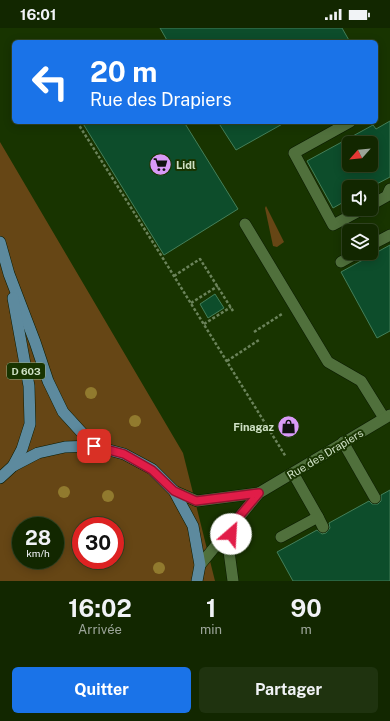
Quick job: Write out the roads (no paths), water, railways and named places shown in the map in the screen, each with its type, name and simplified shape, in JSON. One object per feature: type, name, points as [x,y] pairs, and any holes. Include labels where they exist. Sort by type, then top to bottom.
[{"type":"main road","name":"D 603","points":[[0,242],[9,274],[35,342],[48,382],[63,412],[94,446]]},
{"type":"main road","name":"D 603","points":[[9,274],[29,386],[30,424],[22,449],[13,466]]},
{"type":"main road","points":[[0,478],[13,466],[38,453],[66,447],[94,446],[124,454],[152,470],[174,491],[193,526],[200,565],[197,581]]},
{"type":"street","points":[[346,124],[294,153],[333,225],[350,216]]},
{"type":"street","points":[[378,201],[387,196],[390,189]]},
{"type":"street","points":[[245,224],[328,362],[361,381],[387,416]]},
{"type":"street","points":[[378,241],[390,235]]},
{"type":"street","points":[[341,262],[345,260]]},
{"type":"street","name":"Rue des Drapiers","points":[[200,565],[259,493],[387,416]]},
{"type":"street","points":[[343,442],[375,498]]},
{"type":"street","points":[[281,538],[320,522],[293,473]]},
{"type":"street","name":"Rue des Drapiers","points":[[174,491],[196,501],[259,493]]},
{"type":"street","points":[[233,524],[228,544],[234,581]]},
{"type":"place","name":"Lidl","points":[[160,165]]},
{"type":"place","name":"Finagaz","points":[[289,427]]}]
